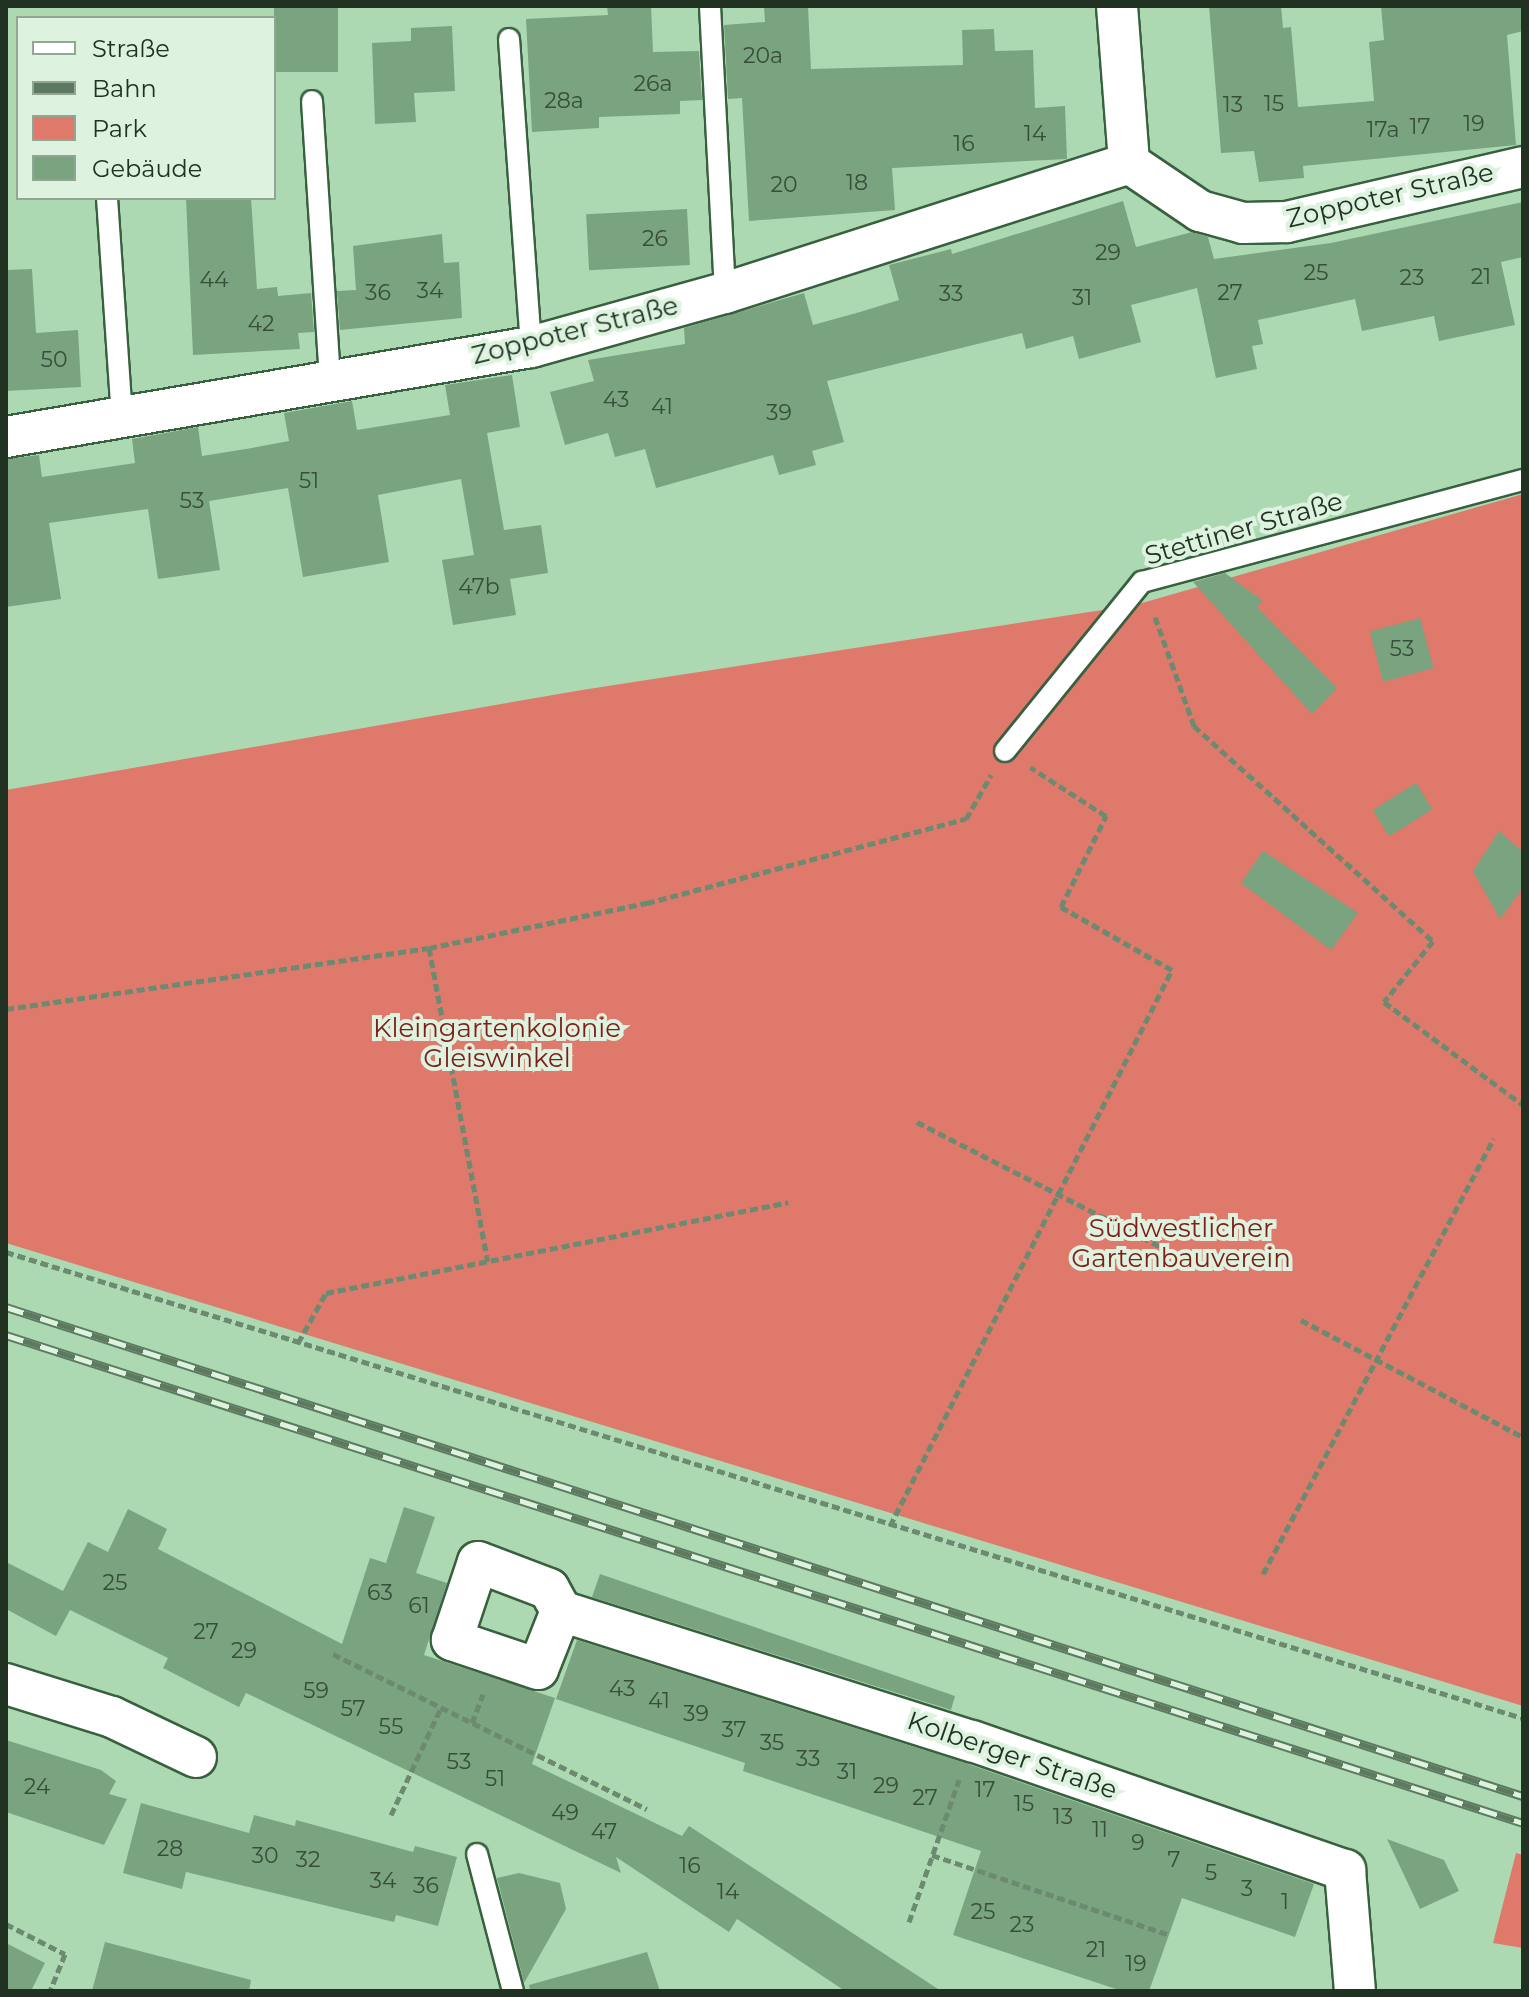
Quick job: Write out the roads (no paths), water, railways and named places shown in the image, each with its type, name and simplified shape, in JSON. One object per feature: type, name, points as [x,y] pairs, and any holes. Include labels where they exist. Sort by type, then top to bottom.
[{"type":"street","points":[[1117,6],[1129,163]]},
{"type":"street","name":"Zoppoter Straße","points":[[6,437],[531,347],[725,293],[1129,163],[1200,211],[1243,223],[1287,222],[1523,167]]},
{"type":"street","name":"Kolberger Straße","points":[[561,1611],[972,1741],[1345,1870],[1355,1991]]},
{"type":"street","points":[[6,1684],[112,1717],[196,1757]]},
{"type":"lane","points":[[710,6],[725,293]]},
{"type":"lane","points":[[509,39],[531,347]]},
{"type":"lane","points":[[312,101],[330,381]]},
{"type":"lane","points":[[107,200],[122,416]]},
{"type":"lane","name":"Stettiner Straße","points":[[1005,751],[1142,582],[1523,480]]},
{"type":"lane","points":[[477,1854],[513,1991]]},
{"type":"railway","points":[[6,1307],[1523,1796]]},
{"type":"railway","points":[[6,1335],[1523,1823]]},
{"type":"park label","name":"Kleingartenkolonie Gleiswinkel","points":[[497,1044]]},
{"type":"park label","name":"Südwestlicher Gartenbauverein","points":[[1181,1244]]}]
